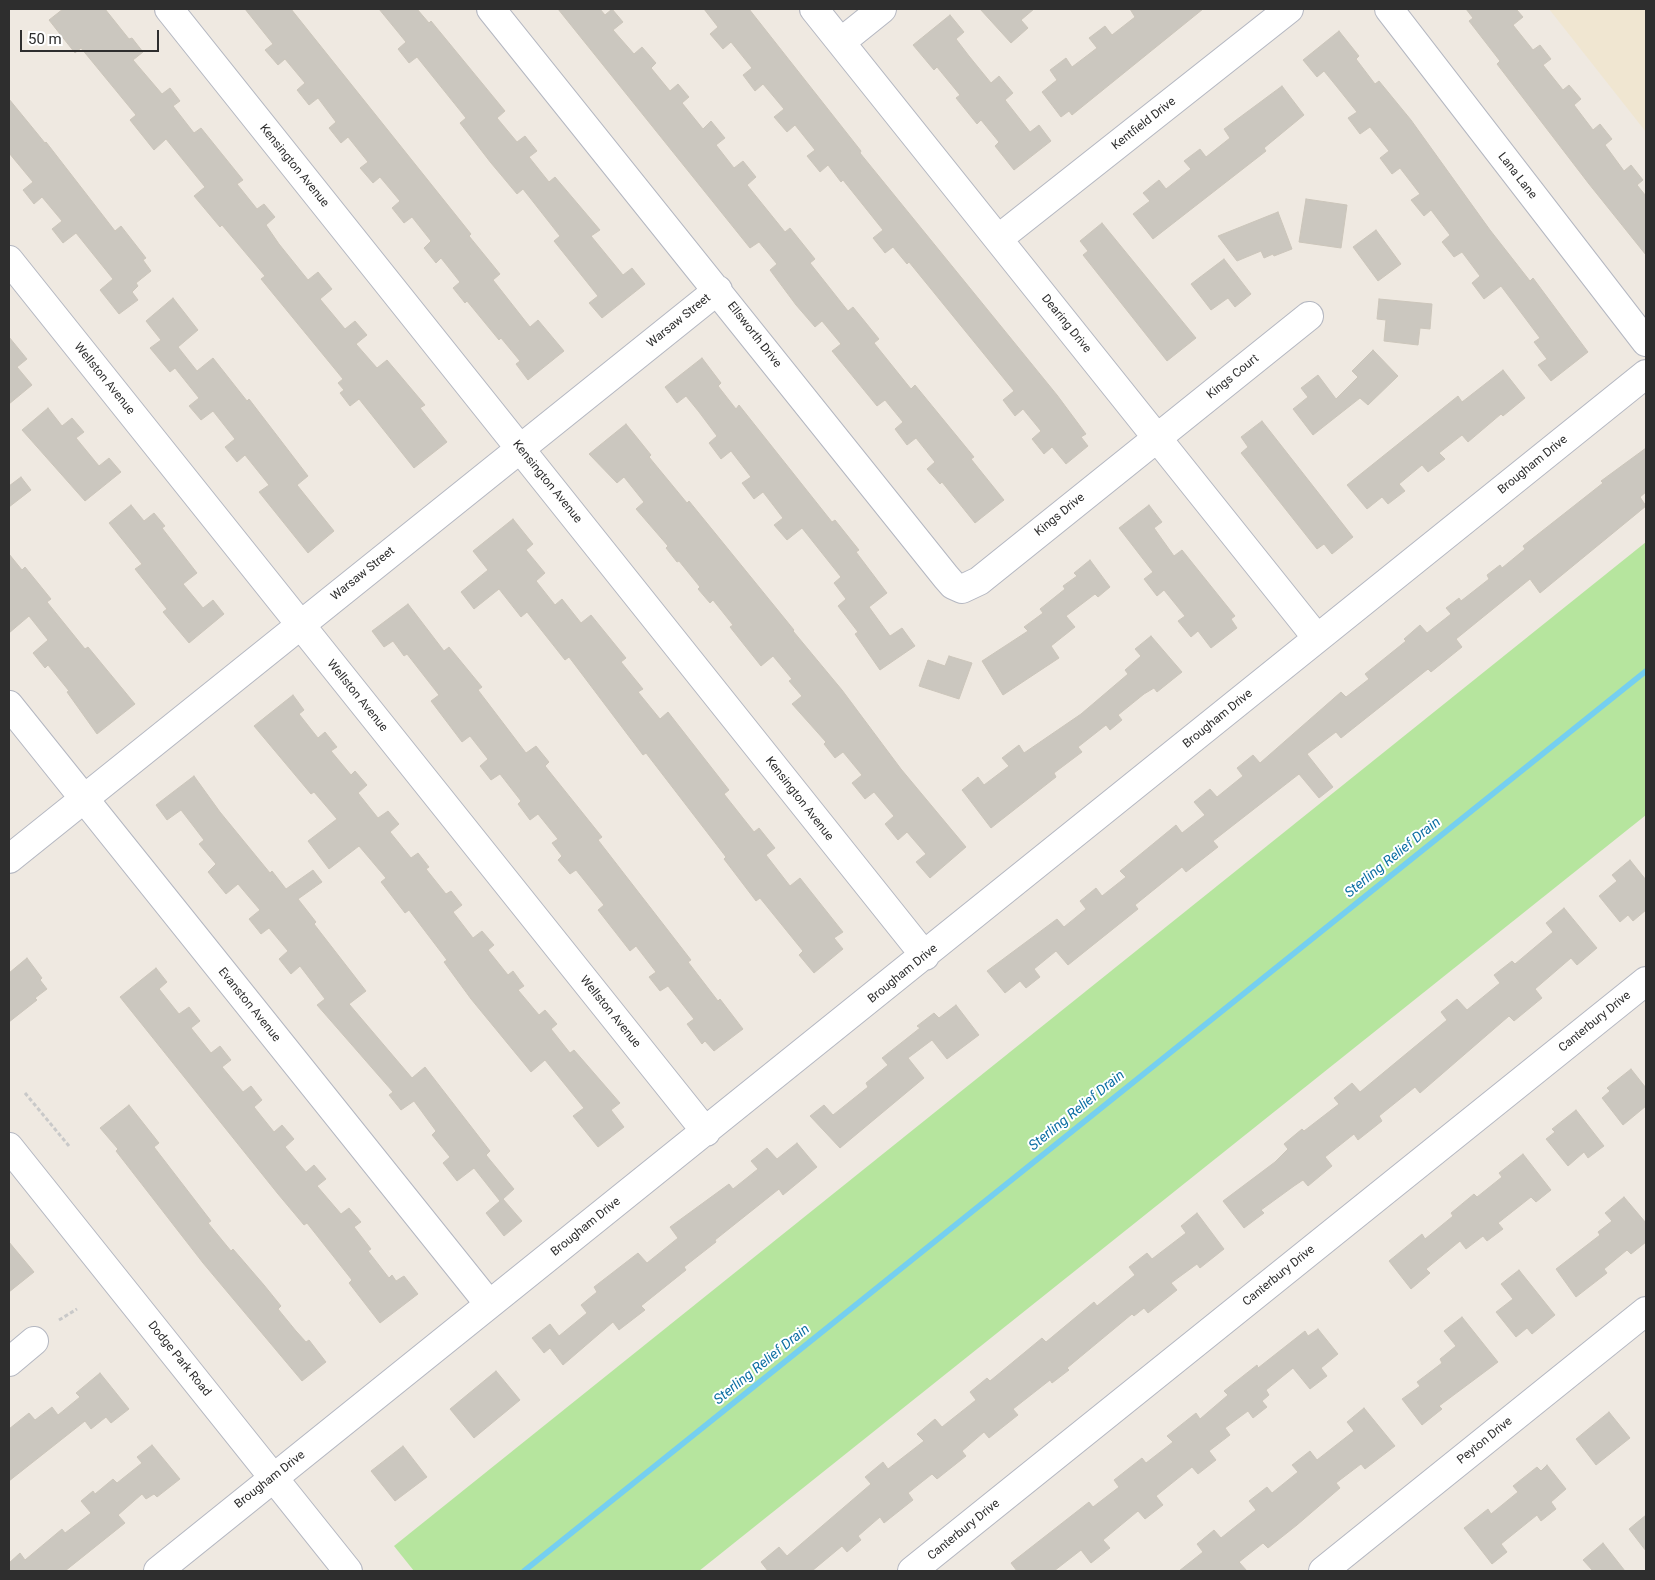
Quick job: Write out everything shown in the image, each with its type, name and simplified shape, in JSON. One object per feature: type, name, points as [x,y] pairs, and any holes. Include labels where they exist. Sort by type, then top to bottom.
[{"type":"street","name":"Kensington Avenue","points":[[169,9],[925,956]]},
{"type":"street","name":"Ellsworth Drive","points":[[491,9],[946,577],[953,585],[962,589]]},
{"type":"street","name":"Dearing Drive","points":[[814,9],[1317,638]]},
{"type":"street","points":[[841,42],[882,9]]},
{"type":"street","name":"Kentfield Drive","points":[[998,239],[1290,9]]},
{"type":"street","name":"Lana Lane","points":[[1389,9],[1646,342]]},
{"type":"street","name":"Wellston Avenue","points":[[9,260],[706,1132]]},
{"type":"street","name":"Warsaw Street","points":[[9,859],[718,290]]},
{"type":"street","name":"Kings Court","points":[[1156,437],[1309,316]]},
{"type":"street","name":"Brougham Drive","points":[[158,1571],[925,956],[1646,374]]},
{"type":"street","name":"Kings Drive","points":[[962,589],[979,581],[1156,437]]},
{"type":"street","name":"Evanston Avenue","points":[[9,705],[489,1304]]},
{"type":"street","name":"Canterbury Drive","points":[[912,1571],[1646,981]]},
{"type":"street","name":"Dodge Park Road","points":[[9,1147],[348,1571]]},
{"type":"street","name":"Peyton Drive","points":[[1323,1571],[1646,1311]]},
{"type":"street","points":[[9,1362],[34,1341]]},
{"type":"path","points":[[25,1093],[69,1146]]},
{"type":"path","points":[[59,1320],[77,1309]]},
{"type":"shaded area","points":[[1549,9],[1646,9],[1646,132]]},
{"type":"green space","name":"Sterling Relief Drain","points":[[1646,542],[1646,815],[699,1571],[414,1571],[394,1546]]},
{"type":"building","points":[[63,9],[105,9],[129,39],[132,38],[143,52],[133,60],[162,94],[170,88],[180,101],[173,106],[194,133],[201,128],[243,180],[237,184],[257,209],[264,204],[275,217],[266,225],[308,280],[318,272],[332,289],[320,299],[345,329],[355,321],[367,335],[356,344],[377,368],[387,360],[425,405],[420,408],[447,442],[414,468],[359,399],[350,406],[340,393],[344,390],[338,383],[343,379],[261,279],[265,276],[222,225],[220,227],[194,196],[205,187],[166,139],[154,150],[130,120],[136,115],[81,48],[75,53],[49,20]]},
{"type":"building","points":[[245,9],[291,9],[471,234],[469,236],[500,274],[493,280],[530,327],[538,320],[564,351],[528,380],[516,364],[520,361],[501,338],[499,340],[467,301],[465,303],[453,288],[460,282],[441,258],[436,263],[424,248],[431,241],[412,217],[404,223],[392,208],[400,201],[380,177],[373,183],[360,168],[368,162],[348,137],[341,143],[329,128],[336,122],[318,98],[309,105],[297,90],[305,83],[285,59],[278,65],[265,50],[273,44]]},
{"type":"building","points":[[379,9],[417,9],[429,23],[431,21],[505,111],[497,118],[517,142],[525,136],[537,151],[529,157],[549,182],[555,177],[600,230],[591,236],[623,275],[632,268],[645,284],[602,318],[589,303],[598,296],[554,241],[560,236],[523,189],[517,194],[491,163],[460,123],[466,118],[417,57],[409,63],[398,49],[406,42]]},
{"type":"building","points":[[558,9],[600,9],[605,15],[612,9],[623,22],[613,30],[634,54],[642,47],[656,63],[651,68],[670,91],[678,84],[689,97],[682,103],[703,129],[711,121],[725,138],[716,145],[734,168],[743,161],[756,177],[747,185],[785,232],[790,228],[815,259],[810,263],[848,311],[853,307],[879,339],[874,343],[911,389],[915,385],[974,457],[971,459],[1004,500],[975,523],[942,482],[940,484],[927,469],[935,462],[916,438],[907,445],[895,429],[903,422],[885,400],[877,406],[832,351],[841,344],[822,321],[815,327],[796,305],[770,270],[777,264],[759,242],[750,248]]},
{"type":"building","points":[[704,9],[749,9],[861,151],[860,153],[1057,395],[1086,434],[1081,437],[1088,446],[1066,464],[1052,447],[1044,454],[1032,439],[1041,431],[1023,409],[1015,416],[1003,400],[1014,391],[909,262],[907,264],[893,247],[885,253],[873,238],[883,230],[843,180],[841,182],[828,165],[820,172],[807,156],[815,150],[795,125],[787,132],[774,117],[784,109],[763,84],[755,91],[743,75],[752,68],[731,42],[723,49],[710,34],[718,27]]},
{"type":"building","points":[[980,9],[1034,9],[1021,20],[1028,28],[1011,43]]},
{"type":"building","points":[[1130,9],[1203,9],[1072,115],[1069,111],[1061,117],[1042,92],[1057,80],[1050,70],[1066,58],[1072,67],[1097,48],[1089,38],[1105,26],[1112,35],[1135,17]]},
{"type":"building","points":[[1466,9],[1516,9],[1523,17],[1513,25],[1533,50],[1540,45],[1551,59],[1543,65],[1563,90],[1569,85],[1581,99],[1574,105],[1593,130],[1600,124],[1612,139],[1605,145],[1624,171],[1631,165],[1643,180],[1637,185],[1646,196],[1646,255],[1497,64],[1500,61],[1469,21],[1473,18]]},
{"type":"building","points":[[950,15],[964,32],[956,39],[969,56],[991,83],[999,76],[1013,93],[1005,100],[1030,132],[1039,125],[1051,141],[1014,170],[995,146],[999,142],[981,120],[977,124],[956,98],[960,95],[937,67],[934,70],[913,45]]},
{"type":"building","points":[[1339,31],[1359,56],[1356,59],[1375,84],[1379,81],[1411,120],[1490,230],[1530,281],[1533,278],[1588,352],[1551,381],[1538,365],[1547,359],[1534,342],[1540,338],[1501,286],[1484,299],[1472,283],[1480,276],[1462,252],[1454,257],[1442,242],[1450,235],[1431,210],[1424,216],[1411,200],[1420,194],[1400,168],[1392,174],[1380,158],[1389,151],[1370,127],[1360,134],[1348,118],[1357,112],[1324,71],[1317,77],[1303,60]]},
{"type":"building","points":[[1282,86],[1304,115],[1264,148],[1266,151],[1153,239],[1133,214],[1150,201],[1143,193],[1159,180],[1166,189],[1191,169],[1184,161],[1200,149],[1206,157],[1230,138],[1224,129]]},
{"type":"building","points":[[9,99],[46,142],[115,231],[121,226],[146,258],[143,260],[151,271],[136,283],[138,286],[132,292],[138,300],[119,314],[100,290],[113,279],[76,233],[63,243],[52,229],[62,221],[42,197],[34,204],[23,190],[33,182],[9,153]]},
{"type":"building","points":[[1306,199],[1347,205],[1341,248],[1299,242]]},
{"type":"building","points":[[1278,212],[1292,249],[1264,258],[1261,251],[1237,261],[1218,236]]},
{"type":"building","points":[[1102,223],[1196,338],[1167,361],[1083,255],[1088,251],[1080,241]]},
{"type":"building","points":[[1376,230],[1401,264],[1378,281],[1353,247]]},
{"type":"building","points":[[1224,259],[1251,294],[1235,307],[1228,298],[1211,310],[1191,284]]},
{"type":"building","points":[[173,298],[198,330],[178,347],[197,371],[213,358],[247,401],[249,399],[308,476],[297,485],[334,531],[308,553],[259,492],[269,485],[245,455],[237,462],[225,447],[235,439],[213,411],[201,420],[189,406],[199,398],[175,368],[170,372],[150,348],[161,340],[146,321]]},
{"type":"building","points":[[1379,299],[1432,304],[1430,329],[1420,328],[1418,345],[1384,341],[1386,320],[1377,319]]},
{"type":"building","points":[[9,337],[27,359],[17,367],[32,385],[9,404]]},
{"type":"building","points":[[1373,350],[1398,376],[1368,405],[1360,398],[1313,435],[1293,409],[1308,397],[1301,388],[1318,375],[1336,399],[1358,377],[1352,371]]},
{"type":"building","points":[[702,358],[721,383],[718,386],[736,409],[739,405],[832,522],[835,520],[859,550],[856,552],[887,593],[869,607],[890,636],[902,628],[915,646],[880,670],[855,634],[858,632],[838,606],[846,599],[834,583],[841,577],[802,528],[787,540],[774,525],[783,518],[763,492],[754,499],[742,483],[751,477],[731,451],[721,459],[709,443],[717,436],[699,412],[686,396],[677,403],[665,387]]},
{"type":"building","points":[[1503,370],[1525,398],[1503,416],[1501,414],[1468,442],[1462,435],[1439,453],[1445,459],[1428,472],[1422,465],[1399,484],[1405,491],[1388,504],[1382,497],[1367,509],[1347,485],[1458,396],[1462,402]]},
{"type":"building","points":[[48,408],[62,426],[72,418],[84,432],[76,438],[99,466],[109,458],[121,472],[85,501],[22,430]]},
{"type":"building","points":[[1262,421],[1353,537],[1332,554],[1324,544],[1317,549],[1241,453],[1248,447],[1241,437]]},
{"type":"building","points":[[626,424],[651,455],[649,457],[687,503],[689,501],[794,630],[901,769],[966,847],[930,878],[916,862],[926,854],[907,832],[898,840],[885,824],[894,816],[874,792],[865,799],[852,783],[862,775],[843,752],[835,758],[824,744],[826,742],[792,704],[802,696],[789,681],[792,679],[773,656],[761,666],[730,627],[733,625],[713,600],[710,603],[698,589],[700,587],[679,561],[677,562],[666,548],[668,546],[636,509],[644,502],[624,477],[617,483],[589,454]]},
{"type":"building","points":[[1646,448],[1646,492],[1640,497],[1646,506],[1540,593],[1530,579],[1456,639],[1462,647],[1431,672],[1428,669],[1341,738],[1336,732],[1307,754],[1333,787],[1319,798],[1299,774],[1213,841],[1218,847],[1186,872],[1182,867],[1135,905],[1138,909],[1068,965],[1056,951],[1034,969],[1040,977],[1026,988],[1020,981],[1005,993],[987,971],[1057,919],[1064,927],[1086,909],[1080,901],[1096,888],[1102,896],[1126,877],[1120,871],[1176,825],[1182,833],[1205,815],[1194,802],[1210,789],[1217,797],[1243,776],[1237,768],[1253,755],[1260,763],[1341,692],[1346,697],[1369,679],[1365,674],[1406,641],[1404,639],[1420,625],[1427,633],[1451,614],[1446,608],[1459,598],[1461,601],[1489,579],[1487,575],[1500,565],[1502,568],[1525,549],[1523,546],[1603,483],[1601,481]]},
{"type":"building","points":[[21,477],[31,490],[9,507],[9,486]]},
{"type":"building","points":[[131,505],[144,521],[154,513],[165,526],[162,528],[197,573],[183,584],[203,608],[213,600],[224,614],[189,643],[163,612],[167,609],[135,569],[142,564],[109,523]]},
{"type":"building","points":[[1149,505],[1162,522],[1154,528],[1174,556],[1182,550],[1235,616],[1231,619],[1237,628],[1211,648],[1198,631],[1191,637],[1178,621],[1185,616],[1164,590],[1157,596],[1144,579],[1153,572],[1119,528]]},
{"type":"building","points":[[513,519],[533,544],[526,550],[545,573],[536,581],[555,605],[562,599],[581,623],[591,615],[626,658],[621,662],[643,689],[638,692],[660,719],[668,712],[729,790],[724,794],[754,832],[759,828],[775,848],[766,855],[790,886],[800,878],[843,932],[834,938],[843,949],[814,973],[799,955],[803,951],[760,898],[756,901],[724,859],[726,857],[646,753],[643,755],[569,657],[565,660],[527,612],[521,617],[499,589],[474,609],[461,592],[488,570],[473,551]]},
{"type":"building","points":[[9,554],[22,570],[25,567],[51,599],[47,602],[85,649],[88,647],[135,704],[97,734],[67,692],[69,691],[48,665],[45,668],[33,653],[48,640],[29,616],[9,633]]},
{"type":"building","points":[[1090,560],[1110,587],[1098,597],[1095,594],[1066,616],[1075,627],[1051,646],[1059,658],[1003,695],[982,661],[1028,631],[1024,627],[1043,613],[1040,609],[1065,589],[1063,586],[1077,576],[1074,573]]},
{"type":"building","points":[[408,604],[444,651],[449,647],[482,687],[478,690],[526,753],[536,746],[549,762],[545,766],[602,837],[598,840],[691,960],[688,962],[718,1001],[720,999],[743,1029],[714,1051],[705,1041],[702,1044],[687,1024],[694,1019],[668,986],[660,991],[649,977],[656,972],[636,946],[630,951],[598,910],[604,905],[576,870],[570,874],[558,860],[562,856],[552,843],[558,839],[538,814],[530,820],[518,804],[521,801],[500,774],[491,780],[480,766],[488,759],[470,736],[462,742],[431,701],[439,695],[407,654],[404,656],[393,641],[384,647],[372,631]]},
{"type":"building","points":[[1151,636],[1182,672],[1157,692],[1154,688],[1144,694],[1118,715],[1122,720],[1110,730],[1106,725],[1078,747],[1082,752],[1054,773],[1056,777],[991,828],[962,790],[978,777],[984,785],[1009,766],[1002,758],[1019,745],[1024,753],[1081,714],[1128,674],[1125,670],[1141,656],[1135,649]]},
{"type":"building","points":[[949,656],[972,663],[959,699],[919,686],[928,660],[945,666]]},
{"type":"building","points":[[293,695],[304,710],[299,714],[318,738],[325,732],[337,747],[331,751],[351,775],[355,771],[367,785],[358,793],[378,818],[388,811],[399,824],[390,832],[411,858],[418,853],[429,867],[426,869],[446,894],[451,891],[462,905],[453,912],[473,938],[482,931],[494,945],[488,950],[508,975],[513,971],[524,986],[518,990],[539,1015],[545,1010],[557,1024],[551,1029],[570,1053],[574,1050],[620,1103],[611,1110],[624,1127],[598,1147],[573,1116],[584,1108],[545,1060],[531,1072],[471,999],[444,962],[447,960],[409,910],[405,913],[381,882],[386,878],[359,846],[329,869],[308,841],[337,819],[314,792],[311,794],[254,726]]},
{"type":"building","points":[[194,776],[220,812],[270,873],[272,871],[286,889],[313,870],[322,882],[298,899],[316,922],[314,924],[366,991],[349,1004],[412,1078],[425,1067],[490,1151],[486,1155],[514,1189],[503,1199],[522,1221],[504,1236],[486,1213],[500,1201],[474,1168],[457,1181],[443,1163],[450,1157],[432,1135],[436,1131],[414,1101],[401,1110],[389,1095],[393,1092],[317,1005],[325,999],[300,966],[291,974],[279,959],[288,951],[269,928],[261,934],[249,919],[260,910],[238,884],[226,894],[208,872],[216,864],[199,844],[204,840],[181,810],[167,820],[156,805]]},
{"type":"building","points":[[1630,860],[1646,880],[1646,910],[1633,921],[1628,915],[1620,922],[1599,896],[1617,881],[1612,875]]},
{"type":"building","points":[[1564,908],[1597,948],[1577,965],[1571,958],[1535,989],[1542,998],[1514,1021],[1509,1016],[1420,1093],[1415,1087],[1379,1116],[1382,1121],[1358,1140],[1354,1134],[1325,1157],[1332,1166],[1308,1186],[1303,1180],[1294,1186],[1261,1210],[1264,1213],[1244,1228],[1223,1201],[1275,1162],[1288,1149],[1284,1144],[1302,1129],[1304,1131],[1339,1104],[1334,1098],[1352,1083],[1360,1092],[1447,1020],[1441,1012],[1457,999],[1467,1010],[1500,983],[1494,975],[1512,961],[1515,964],[1553,932],[1546,923]]},
{"type":"building","points":[[27,958],[42,978],[40,980],[47,989],[35,998],[37,1000],[9,1022],[9,973]]},
{"type":"building","points":[[156,968],[167,982],[159,989],[179,1014],[189,1007],[200,1021],[191,1028],[211,1053],[220,1046],[231,1060],[222,1067],[243,1092],[251,1086],[262,1100],[254,1107],[274,1132],[282,1125],[294,1139],[285,1147],[306,1172],[314,1165],[326,1179],[317,1186],[341,1214],[349,1208],[361,1222],[354,1227],[371,1249],[368,1251],[389,1278],[392,1275],[396,1281],[404,1276],[418,1294],[380,1323],[349,1283],[352,1280],[307,1223],[304,1225],[278,1194],[120,997]]},
{"type":"building","points":[[956,1005],[979,1035],[947,1059],[932,1040],[908,1058],[924,1078],[840,1148],[810,1116],[824,1105],[833,1115],[868,1087],[866,1083],[888,1065],[882,1058],[920,1028],[917,1026],[934,1013],[939,1018]]},
{"type":"building","points":[[1631,1069],[1646,1088],[1646,1106],[1623,1125],[1602,1098],[1610,1091],[1607,1088]]},
{"type":"building","points":[[129,1105],[159,1143],[154,1147],[211,1221],[208,1223],[231,1251],[233,1249],[264,1285],[281,1306],[278,1309],[296,1331],[306,1342],[309,1340],[326,1362],[302,1381],[203,1263],[116,1151],[118,1149],[100,1128]]},
{"type":"building","points":[[1576,1110],[1604,1146],[1588,1158],[1584,1152],[1568,1166],[1546,1139],[1555,1132],[1552,1129]]},
{"type":"building","points":[[797,1143],[817,1167],[783,1195],[779,1189],[715,1240],[716,1242],[684,1267],[686,1270],[641,1306],[645,1310],[619,1330],[613,1322],[563,1365],[550,1348],[544,1353],[532,1338],[550,1324],[559,1336],[587,1313],[581,1305],[597,1292],[594,1287],[638,1253],[647,1263],[678,1238],[670,1227],[729,1184],[733,1189],[758,1169],[751,1161],[767,1148],[777,1159]]},
{"type":"building","points":[[1523,1154],[1551,1190],[1536,1202],[1531,1197],[1498,1223],[1503,1229],[1487,1241],[1483,1236],[1466,1249],[1460,1241],[1426,1269],[1430,1273],[1411,1289],[1389,1261],[1422,1234],[1425,1239],[1453,1216],[1451,1213],[1474,1194],[1477,1197],[1502,1177],[1499,1173]]},
{"type":"building","points":[[1624,1197],[1646,1223],[1646,1242],[1631,1254],[1627,1250],[1604,1269],[1607,1273],[1576,1297],[1556,1269],[1600,1235],[1598,1232],[1612,1221],[1605,1213]]},
{"type":"building","points":[[1197,1213],[1224,1249],[1200,1268],[1197,1264],[1171,1283],[1177,1290],[1148,1313],[1144,1308],[1134,1316],[1132,1314],[1067,1368],[1069,1370],[1052,1383],[1050,1380],[1013,1409],[1018,1415],[989,1438],[984,1432],[962,1451],[966,1456],[937,1479],[932,1474],[908,1493],[913,1500],[884,1523],[880,1517],[858,1536],[861,1540],[847,1552],[842,1546],[812,1571],[768,1571],[761,1562],[779,1547],[787,1556],[871,1484],[865,1477],[883,1462],[888,1469],[924,1441],[917,1434],[935,1419],[942,1427],[976,1400],[970,1392],[987,1378],[990,1381],[1042,1338],[1046,1342],[1094,1302],[1097,1306],[1135,1275],[1129,1267],[1147,1253],[1152,1259],[1186,1233],[1181,1226]]},
{"type":"building","points":[[9,1242],[34,1272],[9,1292]]},
{"type":"building","points":[[1519,1270],[1555,1315],[1532,1334],[1527,1328],[1516,1337],[1496,1312],[1513,1299],[1501,1284]]},
{"type":"building","points":[[1462,1317],[1498,1362],[1439,1406],[1442,1409],[1422,1425],[1402,1399],[1420,1386],[1417,1382],[1442,1363],[1440,1359],[1456,1346],[1444,1331]]},
{"type":"building","points":[[1318,1329],[1338,1354],[1321,1368],[1327,1376],[1310,1389],[1293,1368],[1266,1390],[1269,1395],[1262,1401],[1267,1407],[1253,1418],[1248,1411],[1225,1428],[1230,1435],[1209,1451],[1216,1460],[1198,1474],[1192,1467],[1156,1496],[1163,1505],[1145,1519],[1138,1511],[1103,1540],[1110,1548],[1091,1563],[1081,1550],[1054,1571],[1017,1571],[1011,1563],[1089,1502],[1093,1507],[1119,1487],[1114,1480],[1142,1458],[1146,1463],[1173,1442],[1167,1436],[1196,1413],[1200,1419],[1228,1395],[1224,1391],[1257,1365],[1258,1368],[1305,1331],[1308,1336]]},
{"type":"building","points":[[496,1371],[520,1400],[474,1438],[450,1409]]},
{"type":"building","points":[[100,1373],[129,1409],[111,1423],[106,1417],[91,1429],[85,1421],[9,1481],[9,1429],[29,1413],[35,1420],[52,1407],[58,1415],[80,1397],[76,1393]]},
{"type":"building","points":[[1364,1408],[1395,1446],[1365,1469],[1361,1464],[1336,1483],[1340,1488],[1268,1548],[1263,1543],[1239,1562],[1247,1571],[1179,1571],[1203,1552],[1197,1544],[1214,1530],[1221,1538],[1256,1510],[1249,1501],[1267,1487],[1272,1493],[1298,1472],[1292,1465],[1310,1451],[1317,1460],[1354,1431],[1347,1422]]},
{"type":"building","points":[[1609,1412],[1630,1438],[1596,1465],[1576,1439]]},
{"type":"building","points":[[152,1445],[180,1479],[157,1497],[154,1494],[146,1499],[142,1494],[118,1515],[125,1523],[65,1571],[9,1571],[9,1563],[20,1553],[25,1560],[62,1529],[65,1533],[91,1513],[81,1501],[93,1491],[95,1494],[113,1479],[117,1483],[142,1463],[137,1457]]},
{"type":"building","points":[[403,1446],[427,1477],[395,1501],[371,1471]]},
{"type":"building","points":[[1547,1465],[1566,1489],[1551,1502],[1556,1509],[1541,1521],[1537,1515],[1501,1544],[1507,1552],[1492,1564],[1464,1528],[1488,1509],[1491,1514],[1518,1492],[1513,1486],[1537,1467],[1541,1471]]},
{"type":"building","points":[[1646,1515],[1646,1551],[1629,1529]]},
{"type":"building","points":[[1603,1543],[1625,1571],[1593,1571],[1583,1560]]},
{"type":"waterway","name":"Sterling Relief Drain","points":[[524,1571],[1646,671]]}]
